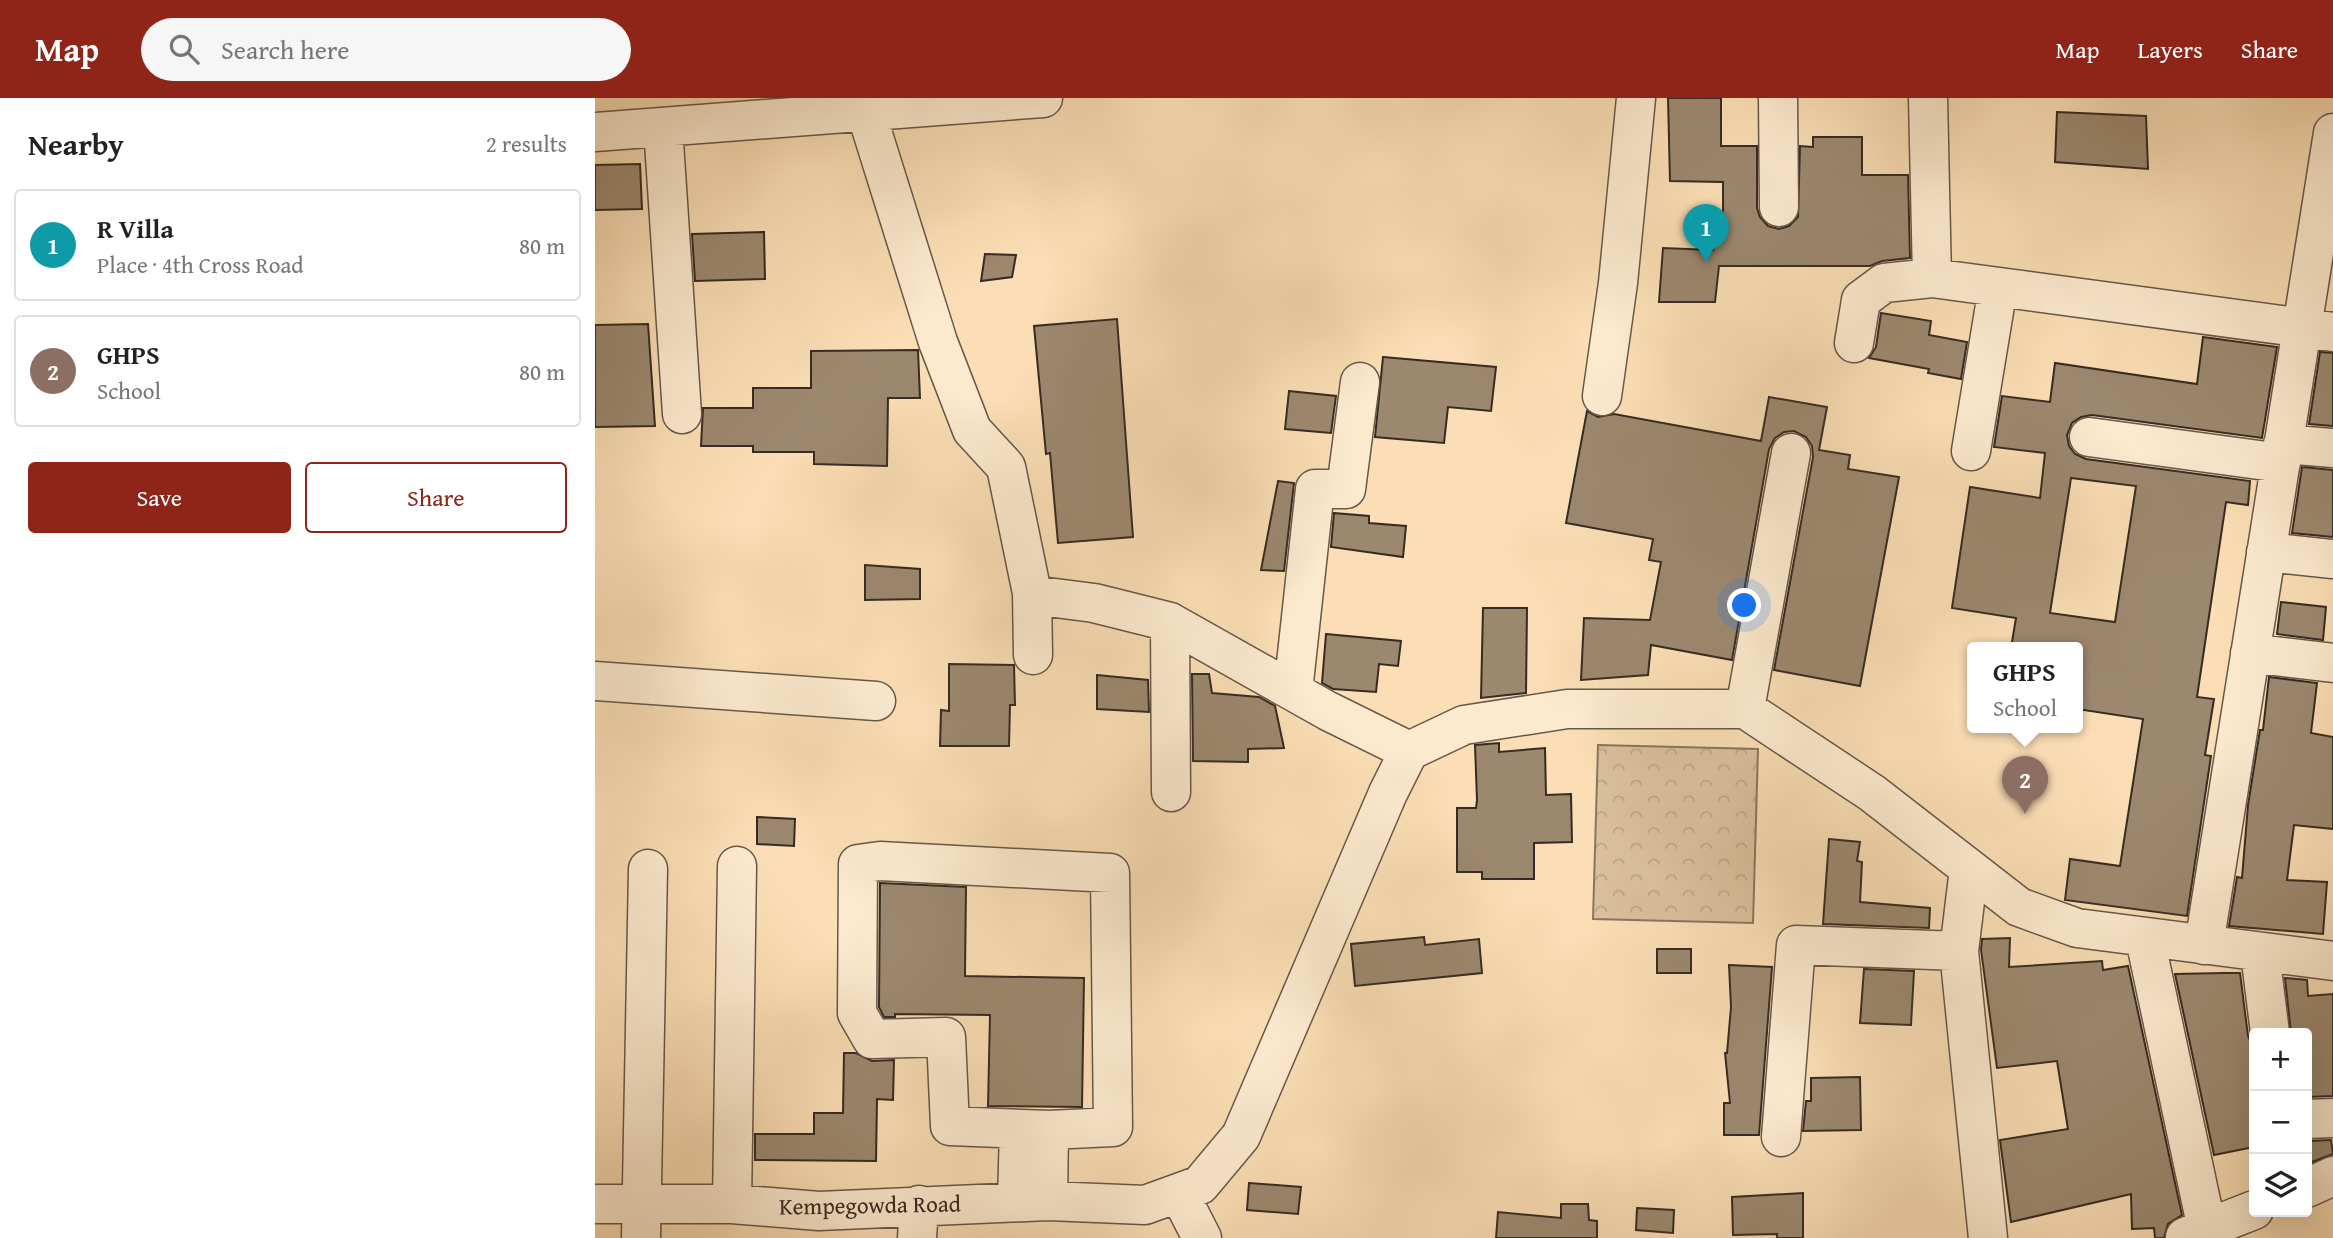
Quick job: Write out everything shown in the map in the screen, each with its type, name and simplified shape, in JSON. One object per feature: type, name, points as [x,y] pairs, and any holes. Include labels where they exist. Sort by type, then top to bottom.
[{"type":"street","points":[[595,132],[655,118],[1043,98]]},
{"type":"street","points":[[1602,396],[1618,284],[1636,98]]},
{"type":"street","points":[[1778,98],[1779,207]]},
{"type":"street","points":[[1928,98],[1932,278]]},
{"type":"street","points":[[851,108],[972,430],[1006,467],[1032,595],[1033,655]]},
{"type":"street","points":[[655,118],[682,414]]},
{"type":"street","points":[[2204,945],[2282,453],[2317,330],[2333,133]]},
{"type":"street","points":[[1854,343],[1861,300],[1884,284],[1932,278],[2317,330]]},
{"type":"street","points":[[1971,451],[1998,287]]},
{"type":"street","points":[[1293,691],[1315,489],[1346,489],[1360,382]]},
{"type":"street","points":[[2089,437],[2282,453],[2333,448]]},
{"type":"street","points":[[1745,709],[1791,453]]},
{"type":"street","points":[[2266,552],[2333,559]]},
{"type":"street","points":[[1032,595],[1094,603],[1170,622],[1293,691],[1409,751]]},
{"type":"street","points":[[1170,622],[1171,792]]},
{"type":"street","points":[[2250,653],[2333,663]]},
{"type":"street","points":[[595,681],[876,701]]},
{"type":"street","points":[[1202,1238],[1162,1199],[1200,1185],[1241,1136],[1388,793],[1409,751],[1464,724],[1567,709],[1745,709],[1872,793],[2019,907],[2077,928],[2145,939],[2333,961]]},
{"type":"street","points":[[880,861],[1109,873],[1113,1127],[1034,1130],[950,1126],[946,1037],[872,1039],[857,1013],[859,864],[880,861]]},
{"type":"street","points":[[733,1204],[737,866]]},
{"type":"street","points":[[641,1221],[648,869]]},
{"type":"street","points":[[1969,869],[1959,951],[1988,1238]]},
{"type":"street","points":[[2145,939],[2195,1233],[2249,1212]]},
{"type":"street","points":[[1781,1136],[1795,945],[1959,951]]},
{"type":"street","points":[[2260,953],[2269,1028]]},
{"type":"street","points":[[2312,1119],[2333,1118]]},
{"type":"street","points":[[1033,1202],[1034,1130]]},
{"type":"street","points":[[2312,1186],[2333,1176]]},
{"type":"street","name":"Kempegowda Road","points":[[595,1203],[641,1221],[733,1204],[817,1224],[918,1221],[1033,1202],[1162,1199]]},
{"type":"green space","points":[[1598,745],[1758,749],[1753,923],[1593,919]]},
{"type":"building","points":[[1668,98],[1721,98],[1721,146],[1757,146],[1757,208],[1760,217],[1768,226],[1779,229],[1789,226],[1798,217],[1800,146],[1813,147],[1813,137],[1862,137],[1862,175],[1908,175],[1910,258],[1882,261],[1870,266],[1719,266],[1715,302],[1659,302],[1663,248],[1713,250],[1713,230],[1723,230],[1723,182],[1670,181]]},
{"type":"building","points":[[2057,112],[2146,116],[2148,169],[2055,162]]},
{"type":"building","points":[[640,164],[642,209],[595,210],[595,165]]},
{"type":"building","points":[[764,232],[765,279],[695,281],[692,234]]},
{"type":"building","points":[[985,254],[1016,255],[1012,277],[981,281]]},
{"type":"building","points":[[1881,313],[1931,321],[1929,335],[1967,342],[1961,379],[1928,373],[1929,369],[1869,358],[1876,347]]},
{"type":"building","points":[[1117,319],[1133,537],[1058,543],[1050,453],[1046,454],[1034,326]]},
{"type":"building","points":[[648,324],[655,426],[595,427],[595,325]]},
{"type":"building","points":[[2203,337],[2277,347],[2262,438],[2092,415],[2081,417],[2072,423],[2067,435],[2069,446],[2075,454],[2086,459],[2250,481],[2248,505],[2226,502],[2197,697],[2214,699],[2205,755],[2211,756],[2187,916],[2065,900],[2070,859],[2120,866],[2143,719],[2083,710],[2083,642],[2012,642],[2016,618],[1952,608],[1970,487],[2040,498],[2045,453],[1994,447],[2002,396],[2050,402],[2055,363],[2197,384]],"holes":[[[2071,478],[2136,486],[2115,622],[2050,613]]]},
{"type":"building","points":[[918,350],[920,398],[888,398],[887,466],[814,464],[814,452],[753,452],[753,446],[701,446],[703,408],[753,408],[753,388],[811,388],[811,351]]},
{"type":"building","points":[[2320,352],[2333,353],[2333,426],[2309,424]]},
{"type":"building","points":[[1383,357],[1496,367],[1491,411],[1448,407],[1444,443],[1375,437]]},
{"type":"building","points":[[1289,391],[1336,396],[1331,433],[1285,429]]},
{"type":"building","points":[[1769,397],[1827,407],[1819,450],[1850,455],[1848,469],[1899,477],[1860,686],[1774,670],[1813,457],[1812,446],[1806,437],[1794,431],[1784,432],[1775,438],[1769,449],[1732,660],[1651,645],[1648,675],[1581,680],[1584,618],[1650,620],[1661,562],[1649,560],[1653,539],[1566,523],[1587,411],[1598,417],[1614,414],[1761,441]]},
{"type":"building","points":[[2302,467],[2333,470],[2333,537],[2292,533]]},
{"type":"building","points":[[1278,481],[1294,483],[1284,571],[1261,570]]},
{"type":"building","points":[[1334,513],[1369,516],[1369,523],[1406,526],[1403,557],[1331,547]]},
{"type":"building","points":[[865,565],[920,569],[920,599],[865,600]]},
{"type":"building","points":[[2281,602],[2326,607],[2323,640],[2277,634]]},
{"type":"building","points":[[1483,608],[1527,608],[1526,693],[1481,698]]},
{"type":"building","points":[[1326,634],[1401,641],[1398,666],[1379,664],[1376,692],[1333,689],[1322,683]]},
{"type":"building","points":[[949,664],[1014,665],[1015,705],[1010,705],[1009,746],[940,746],[941,710],[949,711]]},
{"type":"building","points":[[1192,674],[1209,674],[1212,693],[1259,697],[1275,706],[1284,748],[1248,749],[1248,762],[1193,761]]},
{"type":"building","points":[[1097,675],[1148,680],[1149,712],[1097,709]]},
{"type":"building","points":[[2269,677],[2317,683],[2311,733],[2333,737],[2333,829],[2294,825],[2287,880],[2327,882],[2323,934],[2229,926],[2237,877],[2242,878],[2248,805],[2260,730],[2263,730]]},
{"type":"building","points":[[1499,743],[1499,752],[1545,748],[1546,795],[1571,794],[1572,842],[1534,843],[1534,879],[1482,879],[1482,872],[1457,872],[1457,808],[1476,808],[1475,745]]},
{"type":"building","points":[[757,817],[795,819],[794,846],[757,844]]},
{"type":"building","points":[[1829,839],[1860,842],[1857,861],[1862,862],[1860,902],[1930,908],[1929,928],[1823,924]]},
{"type":"building","points":[[880,883],[966,887],[965,976],[1084,978],[1082,1107],[988,1106],[990,1015],[895,1014],[895,1017],[884,1017],[879,1007]]},
{"type":"building","points":[[1424,937],[1425,945],[1479,939],[1482,973],[1355,986],[1351,944]]},
{"type":"building","points":[[2010,938],[2009,967],[2102,961],[2103,970],[2128,966],[2182,1215],[2168,1224],[2164,1238],[2155,1238],[2154,1228],[2132,1229],[2131,1194],[2011,1222],[2000,1140],[2068,1129],[2057,1061],[1997,1068],[1981,950],[1982,939]]},
{"type":"building","points":[[1657,949],[1691,949],[1691,973],[1657,973]]},
{"type":"building","points":[[1729,965],[1772,967],[1759,1135],[1724,1135],[1724,1103],[1730,1103],[1725,1053],[1731,1007]]},
{"type":"building","points":[[1864,969],[1914,971],[1911,1025],[1860,1023]]},
{"type":"building","points":[[2240,973],[2249,1038],[2249,1148],[2214,1155],[2175,974]]},
{"type":"building","points":[[2285,978],[2307,980],[2308,996],[2333,994],[2333,1096],[2312,1097],[2312,1028],[2290,1028]]},
{"type":"building","points":[[844,1053],[856,1053],[872,1061],[894,1060],[893,1100],[877,1099],[876,1161],[755,1160],[755,1134],[814,1134],[814,1113],[843,1113]]},
{"type":"building","points":[[1860,1077],[1861,1130],[1803,1131],[1806,1101],[1811,1101],[1811,1078]]},
{"type":"building","points":[[2331,1140],[2333,1154],[2312,1162],[2312,1141]]},
{"type":"building","points":[[1249,1183],[1301,1187],[1298,1214],[1247,1210]]},
{"type":"building","points":[[1803,1193],[1803,1238],[1777,1238],[1777,1234],[1733,1235],[1732,1197]]},
{"type":"building","points":[[1561,1204],[1588,1204],[1589,1220],[1597,1221],[1597,1238],[1496,1238],[1498,1212],[1561,1218]]},
{"type":"building","points":[[1637,1208],[1674,1210],[1673,1233],[1636,1230]]},
{"type":"place","name":"R Villa","points":[[1706,262]]},
{"type":"place","name":"GHPS","points":[[2025,814]]}]
